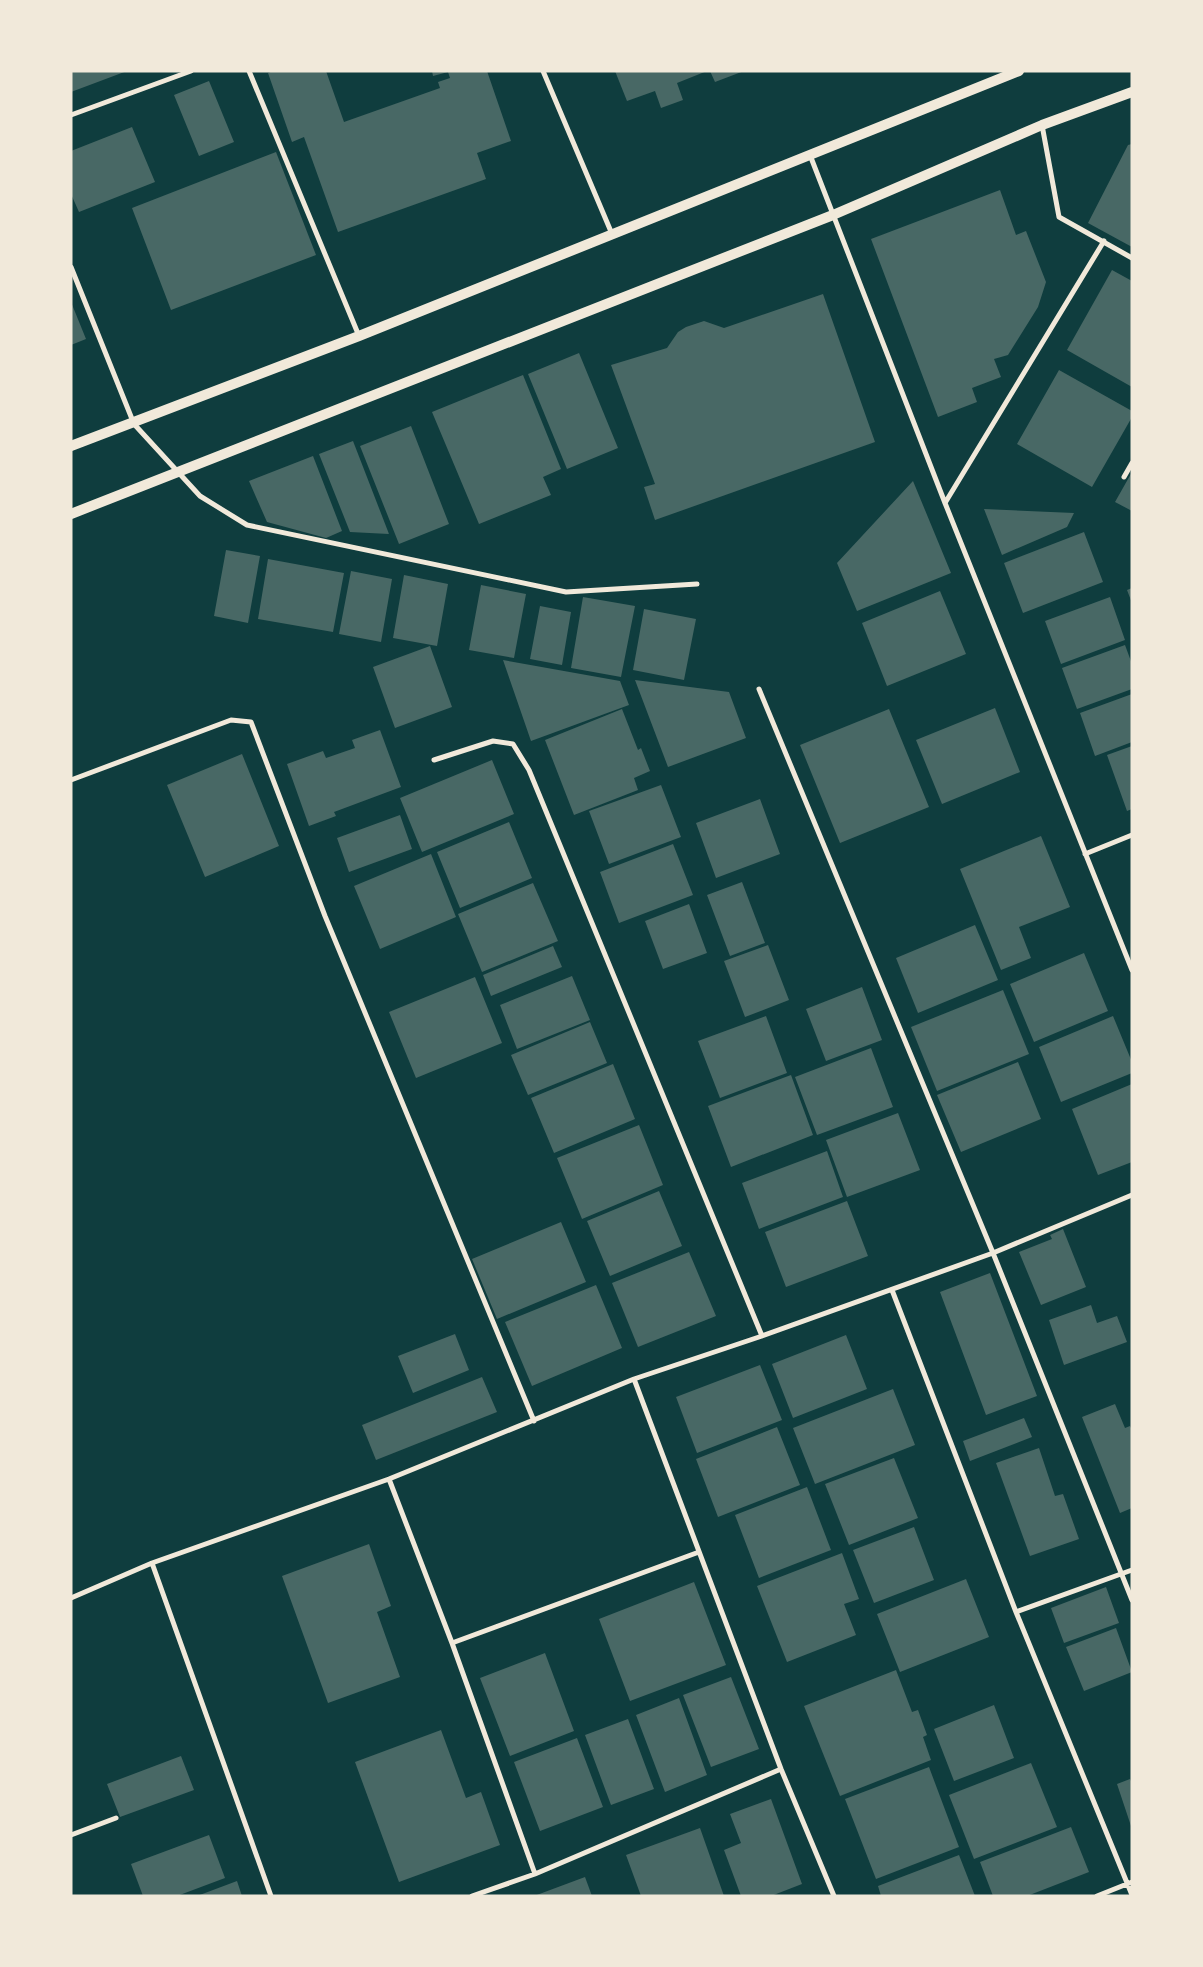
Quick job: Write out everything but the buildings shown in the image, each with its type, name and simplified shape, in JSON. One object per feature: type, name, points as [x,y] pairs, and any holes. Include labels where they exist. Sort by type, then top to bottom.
[{"type":"main road","points":[[71,446],[134,424],[612,236],[1019,71]]},
{"type":"main road","points":[[71,514],[833,215],[1042,125],[1132,92]]},
{"type":"street","points":[[71,115],[191,71]]},
{"type":"street","points":[[249,71],[359,336]]},
{"type":"street","points":[[543,71],[612,236]]},
{"type":"street","points":[[1042,125],[1059,217],[1132,258]]},
{"type":"street","points":[[810,155],[945,503],[1132,970]]},
{"type":"street","points":[[945,503],[1104,241]]},
{"type":"street","points":[[71,267],[134,424],[200,496],[247,525],[566,592],[696,584]]},
{"type":"street","points":[[1124,477],[1132,463]]},
{"type":"street","points":[[759,690],[993,1253],[1132,1600]]},
{"type":"street","points":[[71,780],[231,720],[251,722],[325,916],[534,1421]]},
{"type":"street","points":[[434,760],[493,741],[513,744],[529,770],[762,1336]]},
{"type":"street","points":[[1085,854],[1132,835]]},
{"type":"street","points":[[71,1598],[152,1563],[390,1479],[634,1379],[762,1336],[993,1253],[1132,1195]]},
{"type":"street","points":[[892,1290],[1016,1612],[1130,1883],[1132,1895]]},
{"type":"street","points":[[634,1379],[781,1769],[834,1896]]},
{"type":"street","points":[[390,1479],[535,1874]]},
{"type":"street","points":[[452,1644],[699,1552]]},
{"type":"street","points":[[152,1563],[271,1896]]},
{"type":"street","points":[[1016,1612],[1132,1570]]},
{"type":"street","points":[[472,1896],[535,1874],[781,1769]]},
{"type":"street","points":[[71,1835],[116,1818]]},
{"type":"street","points":[[1097,1896],[1130,1883]]}]
